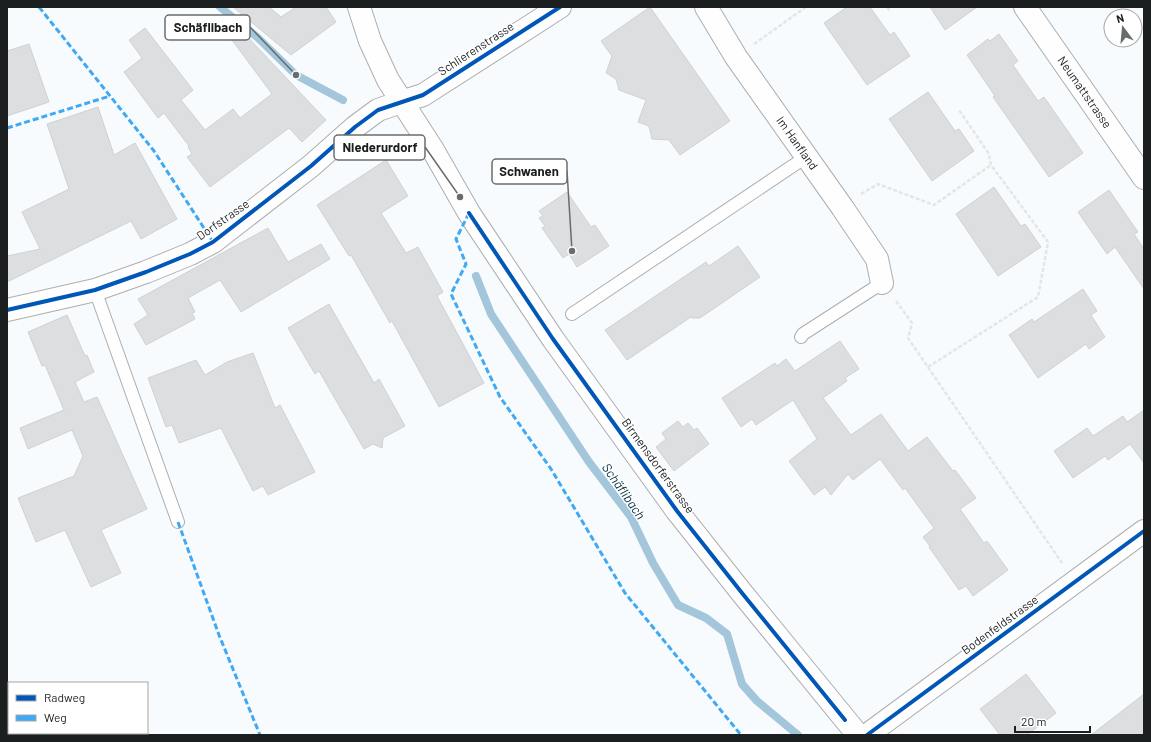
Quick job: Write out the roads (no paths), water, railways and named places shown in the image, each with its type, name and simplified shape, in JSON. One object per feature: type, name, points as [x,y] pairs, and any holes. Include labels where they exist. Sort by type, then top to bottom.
[{"type":"street","name":"Birmensdorferstrasse","points":[[359,7],[372,46],[388,80],[433,150],[479,229],[553,340],[677,511],[858,735]]},
{"type":"street","name":"Schlierenstrasse","points":[[401,102],[423,95],[560,7]]},
{"type":"street","name":"Im Hanfland","points":[[706,7],[736,57],[842,207],[876,259],[882,282]]},
{"type":"street","name":"Neumattstrasse","points":[[1025,7],[1137,155],[1144,178]]},
{"type":"street","name":"Dorfstrasse","points":[[7,310],[96,290],[190,254],[213,242],[310,166],[355,127],[378,110],[401,102]]},
{"type":"street","name":"Bodenfeldstrasse","points":[[867,735],[1144,531]]},
{"type":"lane","points":[[572,314],[806,157]]},
{"type":"lane","points":[[800,337],[882,282]]},
{"type":"lane","points":[[96,290],[178,522]]},
{"type":"waterway","name":"Schäflibach","points":[[220,7],[257,37],[296,75],[343,100]]},
{"type":"waterway","name":"Schäflibach","points":[[476,276],[491,314],[589,462],[631,517],[653,563],[678,605],[706,618],[727,634],[742,684],[757,701],[798,735]]},
{"type":"place","name":"Schäflibach","points":[[296,75]]},
{"type":"place","name":"Niederurdorf","points":[[460,197]]},
{"type":"place","name":"Schwanen","points":[[572,251]]}]
